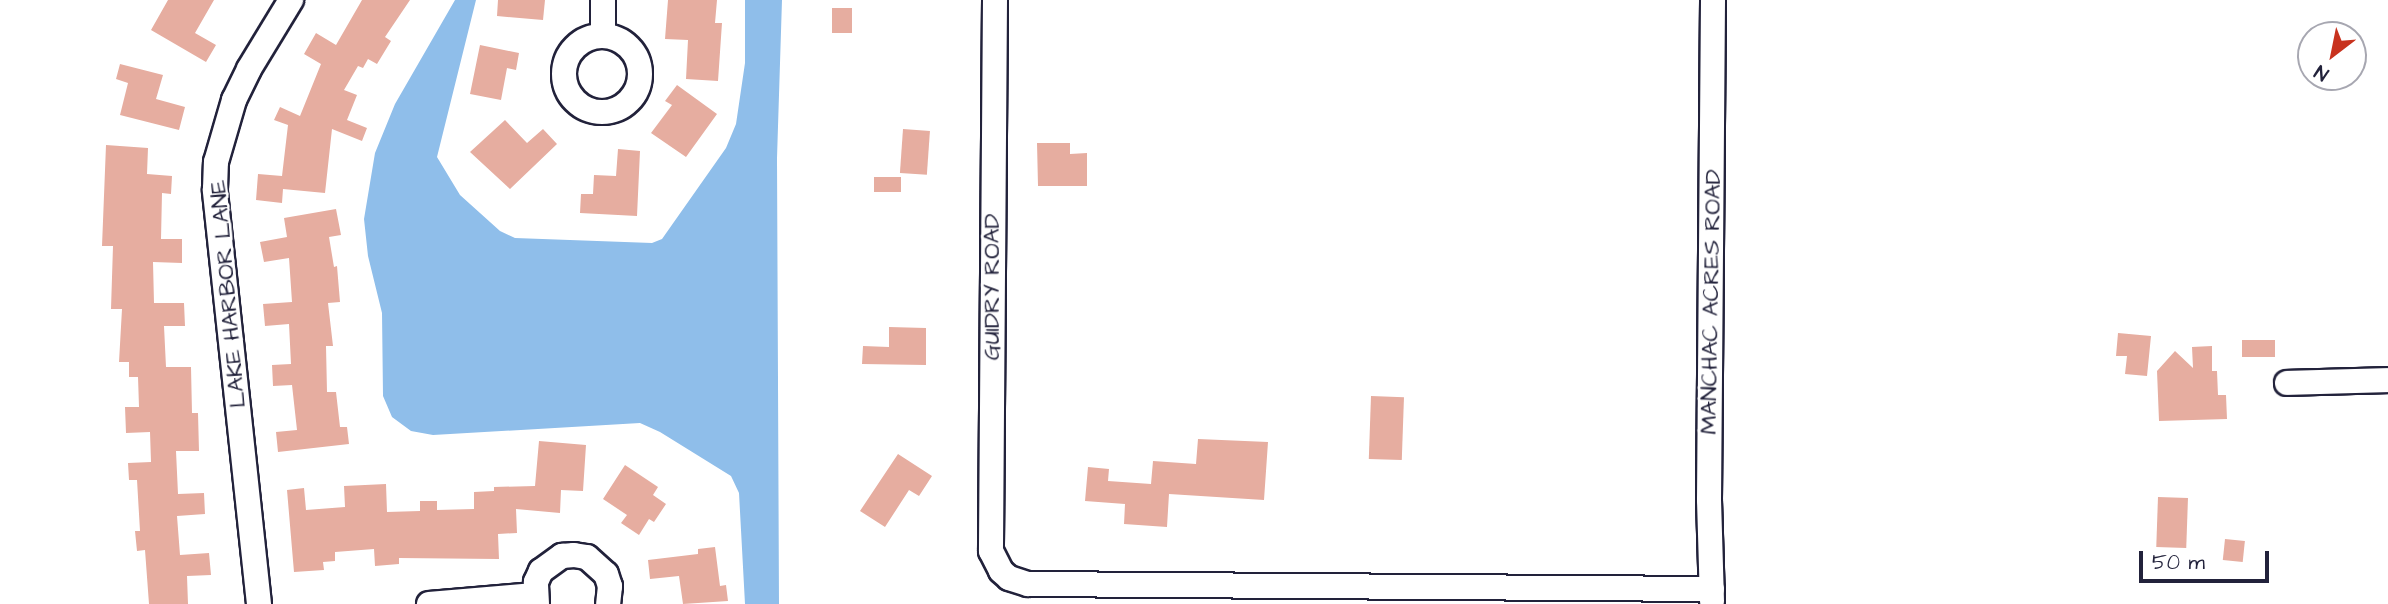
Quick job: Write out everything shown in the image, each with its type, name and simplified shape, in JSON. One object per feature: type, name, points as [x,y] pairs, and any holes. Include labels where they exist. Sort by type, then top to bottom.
[{"type":"street","name":"LAKE HARBOR LANE","points":[[259,604],[215,189],[216,162],[234,100],[249,69],[291,0]]},
{"type":"street","points":[[603,0],[603,35]]},
{"type":"street","name":"GUIDRY ROAD","points":[[995,0],[991,551],[1001,571],[1009,578],[1028,584],[1368,594]]},
{"type":"street","name":"MANCHAC ACRES ROAD","points":[[1712,596],[1709,500],[1713,0]]},
{"type":"street","points":[[2287,383],[2388,380]]},
{"type":"street","points":[[429,604],[536,599],[536,582],[550,561],[575,555],[587,557],[606,574],[610,586],[608,604]]},
{"type":"street","points":[[1368,594],[1712,596]]},
{"type":"water","points":[[455,0],[476,0],[437,157],[460,195],[500,231],[515,238],[652,243],[662,239],[726,148],[736,124],[745,63],[745,0],[782,0],[777,158],[779,604],[745,604],[739,493],[731,476],[660,432],[640,423],[433,435],[411,431],[392,417],[383,396],[382,313],[368,256],[364,219],[375,153],[395,104]]},
{"type":"building","points":[[168,0],[214,0],[195,33],[216,45],[206,62],[151,30]]},
{"type":"building","points":[[362,0],[410,0],[385,37],[391,41],[377,64],[368,59],[363,68],[358,66],[344,90],[357,95],[347,120],[367,128],[362,141],[332,129],[325,193],[283,189],[282,203],[256,200],[258,174],[282,176],[288,125],[274,120],[280,107],[300,116],[321,64],[304,54],[316,33],[336,45]]},
{"type":"building","points":[[498,0],[545,0],[543,20],[497,16]]},
{"type":"building","points":[[668,0],[717,0],[715,23],[722,23],[718,81],[686,79],[688,40],[665,39]]},
{"type":"building","points":[[832,8],[852,8],[852,33],[832,33]]},
{"type":"building","points":[[480,45],[519,53],[516,70],[507,68],[501,100],[470,94]]},
{"type":"building","points":[[120,64],[163,75],[156,99],[185,107],[179,130],[120,115],[128,83],[116,79]]},
{"type":"building","points":[[677,85],[717,114],[686,157],[651,133],[672,105],[665,101]]},
{"type":"building","points":[[505,120],[527,143],[543,129],[557,144],[510,189],[470,152]]},
{"type":"building","points":[[903,129],[930,131],[927,175],[900,173]]},
{"type":"building","points":[[1037,143],[1070,143],[1070,154],[1087,153],[1087,186],[1038,186]]},
{"type":"building","points":[[106,145],[148,148],[147,174],[172,176],[171,194],[162,193],[161,239],[182,239],[182,263],[153,262],[154,303],[184,303],[185,326],[164,326],[166,367],[191,367],[192,413],[198,413],[199,451],[176,451],[178,494],[204,493],[205,514],[177,516],[180,555],[209,553],[211,575],[187,576],[188,604],[149,604],[145,550],[137,551],[135,531],[140,531],[137,480],[129,480],[128,463],[151,462],[150,432],[126,433],[125,407],[139,407],[138,377],[129,377],[129,362],[119,362],[122,309],[111,309],[113,246],[102,246]]},
{"type":"building","points":[[618,149],[640,151],[637,216],[580,213],[581,194],[593,194],[594,175],[616,176]]},
{"type":"building","points":[[874,177],[901,177],[901,192],[874,192]]},
{"type":"building","points":[[336,209],[341,235],[329,237],[334,267],[337,266],[340,302],[328,303],[333,346],[326,346],[327,392],[336,392],[340,427],[347,427],[349,444],[278,452],[276,432],[297,430],[292,385],[273,386],[272,365],[291,364],[289,324],[265,326],[263,304],[292,302],[289,258],[264,262],[260,242],[287,237],[284,218]]},
{"type":"building","points":[[889,327],[926,328],[926,365],[862,364],[863,346],[889,347]]},
{"type":"building","points":[[2118,333],[2151,336],[2147,376],[2125,374],[2127,356],[2116,356]]},
{"type":"building","points":[[2242,340],[2275,340],[2275,357],[2242,357]]},
{"type":"building","points":[[2212,346],[2212,371],[2217,371],[2218,395],[2226,395],[2227,419],[2159,421],[2157,371],[2175,351],[2193,368],[2192,347]]},
{"type":"building","points":[[1371,396],[1404,397],[1402,460],[1369,459]]},
{"type":"building","points":[[1198,439],[1268,442],[1264,500],[1169,494],[1167,527],[1124,524],[1125,504],[1085,501],[1088,467],[1109,469],[1108,481],[1151,484],[1153,461],[1196,464]]},
{"type":"building","points":[[539,441],[586,445],[583,491],[561,490],[560,513],[516,509],[517,533],[498,534],[499,559],[399,558],[399,564],[375,566],[374,549],[335,552],[335,561],[323,562],[324,570],[294,572],[287,490],[304,488],[306,510],[345,507],[344,486],[386,484],[387,512],[420,511],[420,501],[437,501],[437,510],[474,509],[474,492],[494,491],[494,487],[535,486]]},
{"type":"building","points":[[898,454],[932,476],[919,496],[909,490],[885,527],[860,511]]},
{"type":"building","points":[[625,465],[658,487],[653,495],[666,504],[654,522],[649,519],[639,535],[621,523],[627,515],[603,499]]},
{"type":"building","points":[[2158,497],[2188,498],[2186,548],[2156,547]]},
{"type":"building","points":[[2225,539],[2245,541],[2243,562],[2223,560]]},
{"type":"building","points":[[715,547],[720,586],[726,585],[728,601],[683,604],[679,576],[650,579],[648,560],[698,554],[698,549]]}]
